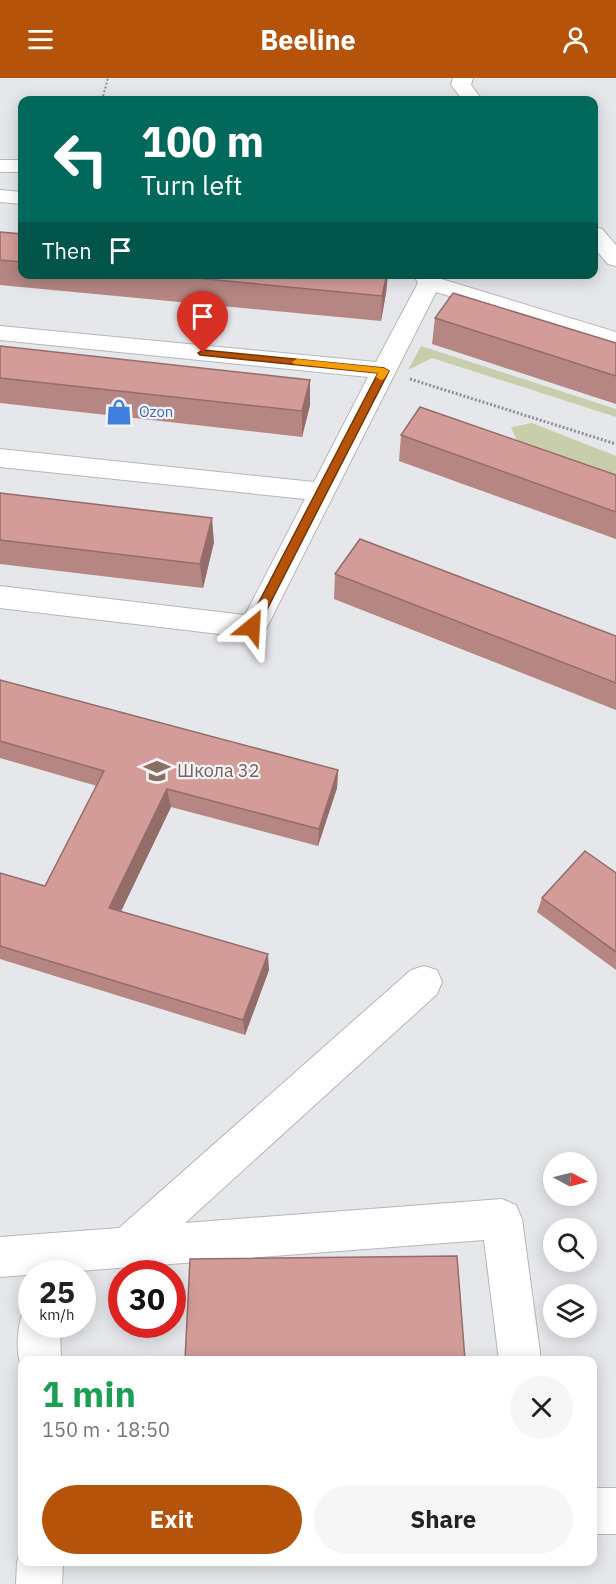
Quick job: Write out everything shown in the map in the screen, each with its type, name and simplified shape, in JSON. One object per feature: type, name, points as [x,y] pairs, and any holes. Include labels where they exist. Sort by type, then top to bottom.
[{"type":"street","points":[[463,78],[460,85],[470,96]]},
{"type":"street","points":[[0,165],[18,166]]},
{"type":"street","points":[[0,196],[18,198]]},
{"type":"street","points":[[598,239],[616,259]]},
{"type":"street","points":[[598,259],[616,264]]},
{"type":"street","points":[[0,597],[252,627],[384,371],[427,279],[616,340]]},
{"type":"street","points":[[0,333],[384,371]]},
{"type":"street","points":[[0,458],[322,492]]},
{"type":"street","points":[[128,1247],[424,982]]},
{"type":"street","points":[[33,1260],[128,1247],[502,1219],[519,1356]]},
{"type":"street","points":[[39,1338],[40,1356]]},
{"type":"street","points":[[39,1584],[40,1566]]},
{"type":"path","points":[[103,96],[108,78]]},
{"type":"path","points":[[384,371],[616,444]]},
{"type":"green space","points":[[421,346],[616,409],[616,417],[432,358],[408,370]]},
{"type":"green space","points":[[532,423],[616,456],[616,490],[524,458],[511,427]]},
{"type":"building","points":[[0,232],[18,234],[18,262],[0,260]]},
{"type":"building","points":[[206,279],[386,279],[382,296]]},
{"type":"building","points":[[453,293],[616,343],[616,376],[435,318]]},
{"type":"building","points":[[0,346],[310,380],[302,411],[0,378]]},
{"type":"building","points":[[420,407],[616,475],[616,512],[401,435]]},
{"type":"building","points":[[0,493],[212,518],[200,564],[0,540]]},
{"type":"building","points":[[360,539],[616,636],[616,683],[335,574]]},
{"type":"building","points":[[0,680],[338,770],[319,829],[167,789],[109,908],[268,954],[243,1020],[0,946],[0,873],[45,886],[104,771],[0,741]]},
{"type":"building","points":[[585,851],[616,873],[616,952],[542,898]]},
{"type":"building","points":[[457,1256],[465,1356],[185,1356],[190,1259]]},
{"type":"slow traffic","points":[[297,362],[384,371],[381,377]]},
{"type":"place","name":"Ozon","points":[[119,412]]},
{"type":"place","name":"Школа 32","points":[[157,771]]},
{"type":"route","points":[[203,353],[384,371],[252,627]]}]
